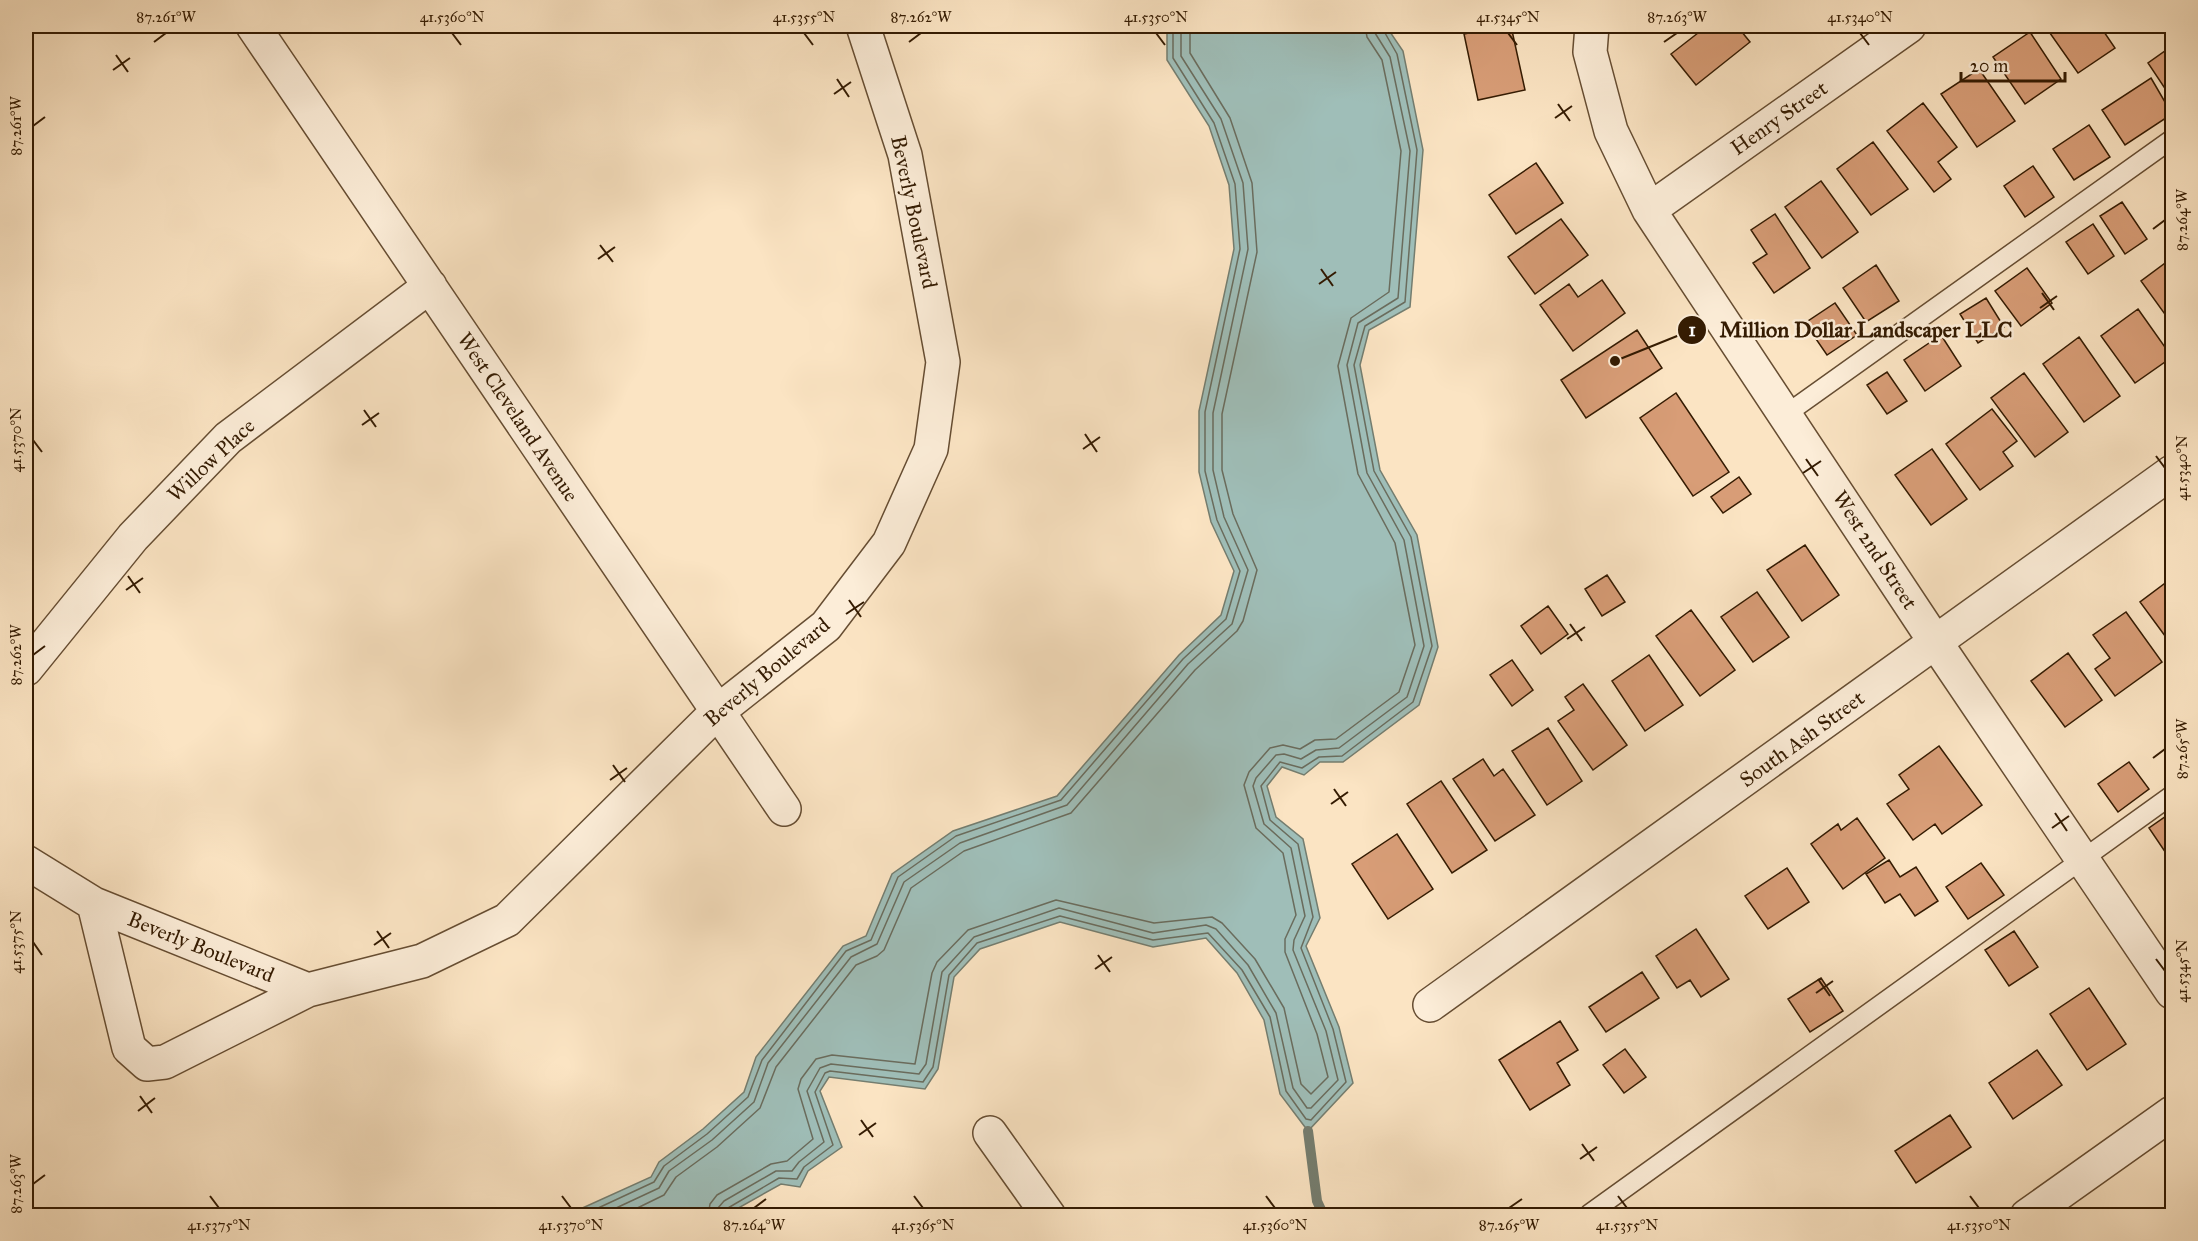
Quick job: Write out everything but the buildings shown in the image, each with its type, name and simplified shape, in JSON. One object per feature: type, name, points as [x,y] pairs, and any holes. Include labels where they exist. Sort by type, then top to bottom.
[{"type":"street","name":"West Cleveland Avenue","points":[[253,26],[784,809]]},
{"type":"street","name":"Beverly Boulevard","points":[[94,904],[129,1048],[147,1064],[165,1062],[308,990],[422,961],[507,920],[717,712],[826,626],[890,543],[932,449],[943,362],[905,155],[863,26]]},
{"type":"street","name":"West 2nd Street","points":[[1592,26],[1590,52],[1611,131],[1649,210],[1936,643],[2172,992]]},
{"type":"street","name":"Henry Street","points":[[1649,210],[1909,26]]},
{"type":"street","name":"Willow Place","points":[[26,669],[133,537],[228,438],[430,286]]},
{"type":"street","name":"South Ash Street","points":[[1430,1005],[2172,472]]},
{"type":"street","name":"Beverly Boulevard","points":[[26,862],[94,904],[308,990]]},
{"type":"street","points":[[2027,1215],[2172,1113]]},
{"type":"street","points":[[990,1133],[1049,1215]]},
{"type":"lane","points":[[1785,415],[2172,139]]},
{"type":"lane","points":[[1589,1214],[2172,795]]},
{"type":"water","points":[[1167,26],[1386,26],[1403,51],[1423,150],[1410,307],[1369,330],[1360,365],[1380,470],[1417,535],[1438,647],[1419,705],[1343,762],[1320,762],[1304,775],[1282,767],[1267,786],[1276,817],[1303,839],[1320,918],[1306,946],[1339,1027],[1353,1083],[1308,1131],[1280,1094],[1264,1020],[1237,973],[1206,938],[1153,947],[1060,922],[980,949],[954,977],[938,1069],[925,1089],[829,1077],[820,1091],[842,1147],[808,1171],[800,1187],[781,1184],[726,1215],[567,1215],[651,1177],[659,1162],[703,1129],[744,1092],[756,1057],[843,946],[866,936],[892,874],[953,831],[1057,796],[1179,655],[1221,615],[1234,571],[1211,522],[1199,472],[1199,411],[1234,249],[1229,185],[1209,126],[1167,60]]},
{"type":"waterway","points":[[1308,1131],[1317,1201],[1324,1216]]},
{"type":"place","name":"Million Dollar Landscaper LLC","points":[[1615,361]]}]
